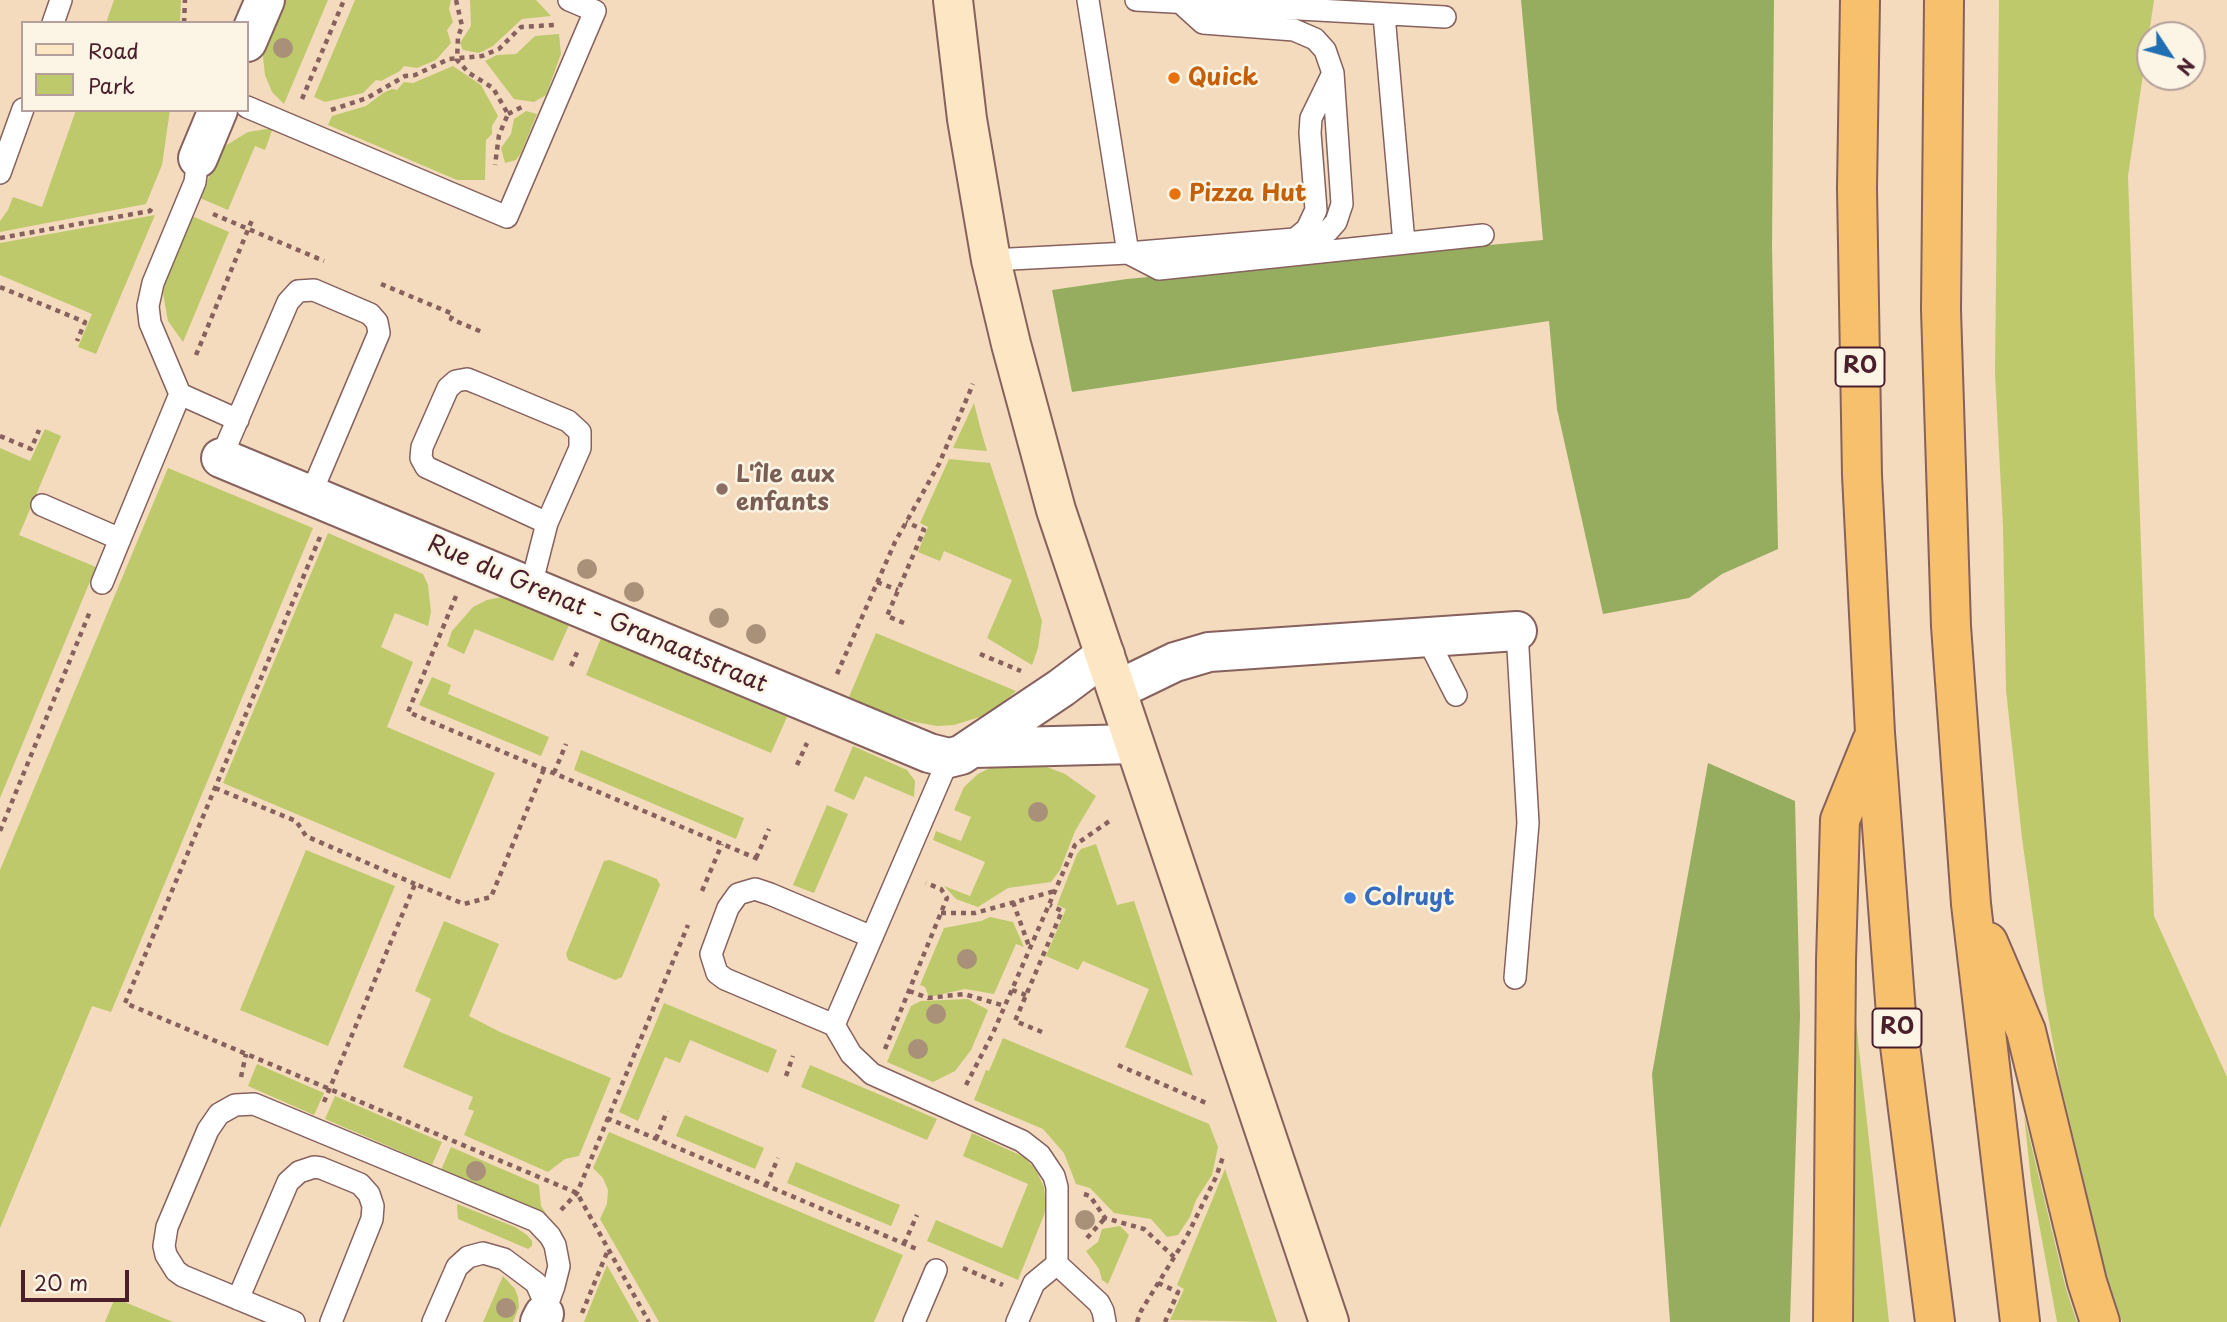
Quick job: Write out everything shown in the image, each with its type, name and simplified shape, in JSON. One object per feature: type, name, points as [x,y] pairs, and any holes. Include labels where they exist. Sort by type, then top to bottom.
[{"type":"highway","name":"R0","points":[[1860,0],[1857,188],[1862,475],[1875,733],[1896,1014],[1935,1322]]},
{"type":"highway","points":[[1944,0],[1941,310],[1951,626],[1972,904],[2020,1322]]},
{"type":"highway","points":[[1833,1322],[1840,820],[1875,733]]},
{"type":"highway","points":[[1972,904],[2026,1031],[2087,1282],[2100,1322]]},
{"type":"main road","points":[[953,0],[967,119],[991,260],[1056,510],[1329,1322]]},
{"type":"street","points":[[248,40],[265,0]]},
{"type":"street","points":[[198,158],[217,112]]},
{"type":"street","name":"Rue du Grenat - Granaatstraat","points":[[221,458],[929,753],[1135,744]]},
{"type":"street","points":[[1116,690],[1175,662],[1209,652],[1517,631]]},
{"type":"street","points":[[961,753],[1061,688],[1104,655]]},
{"type":"lane","points":[[54,21],[61,0]]},
{"type":"lane","points":[[248,107],[507,217],[595,11],[569,0]]},
{"type":"lane","points":[[1088,0],[1128,253]]},
{"type":"lane","points":[[1136,0],[1445,17]]},
{"type":"lane","points":[[991,260],[1128,253],[1318,237],[1336,222],[1342,204],[1333,73],[1329,57],[1321,44],[1302,33],[1203,23],[1182,4]]},
{"type":"lane","points":[[1384,15],[1405,243]]},
{"type":"lane","points":[[0,173],[22,112]]},
{"type":"lane","points":[[198,158],[195,182],[148,299],[150,323],[180,394],[238,420]]},
{"type":"lane","points":[[1128,253],[1159,269],[1483,235]]},
{"type":"lane","points":[[221,458],[288,302],[294,294],[304,289],[314,290],[370,314],[378,328],[377,338],[322,500]]},
{"type":"lane","points":[[547,523],[430,471],[423,463],[422,447],[448,388],[456,381],[467,379],[482,385],[568,421],[580,432],[580,447],[547,523],[534,579],[539,589],[547,595]]},
{"type":"lane","points":[[102,583],[180,394]]},
{"type":"lane","points":[[42,505],[120,538]]},
{"type":"lane","points":[[1515,978],[1528,822],[1517,631]]},
{"type":"lane","points":[[1427,638],[1455,695]]},
{"type":"lane","points":[[834,1025],[872,937],[961,753]]},
{"type":"lane","points":[[872,937],[754,889],[738,894],[727,908],[711,954],[717,973],[724,979],[834,1025],[851,1054],[884,1082],[1021,1141],[1040,1155],[1054,1176],[1057,1187],[1057,1264],[1099,1303],[1105,1322]]},
{"type":"lane","points":[[294,1322],[183,1276],[176,1271],[166,1255],[164,1236],[213,1121],[219,1114],[235,1105],[254,1104],[536,1221],[555,1245],[559,1266],[554,1286],[554,1319]]},
{"type":"lane","points":[[238,1299],[288,1182],[299,1171],[321,1168],[360,1184],[369,1194],[373,1206],[372,1219],[331,1322]]},
{"type":"lane","points":[[433,1322],[457,1267],[468,1256],[483,1253],[504,1259],[536,1283],[554,1319]]},
{"type":"lane","points":[[914,1322],[939,1263]]},
{"type":"lane","points":[[1017,1322],[1034,1283],[1057,1264]]},
{"type":"path","points":[[184,21],[185,0]]},
{"type":"path","points":[[291,126],[344,0]]},
{"type":"path","points":[[456,0],[462,26],[458,37],[457,60],[469,73],[493,88],[508,114],[499,135],[495,166],[498,176],[521,186]]},
{"type":"path","points":[[299,105],[320,114],[367,98],[405,76],[415,75],[449,59],[482,56],[499,49],[522,27],[557,25],[584,37]]},
{"type":"path","points":[[0,238],[150,211],[155,201]]},
{"type":"path","points":[[180,394],[252,220]]},
{"type":"path","points":[[0,287],[85,322],[77,341]]},
{"type":"path","points":[[451,319],[482,332]]},
{"type":"path","points":[[834,681],[906,522],[939,464],[973,384]]},
{"type":"path","points":[[0,436],[31,449],[39,430]]},
{"type":"path","points":[[125,1003],[215,788],[322,500]]},
{"type":"path","points":[[904,623],[887,616],[925,530],[906,522]]},
{"type":"path","points":[[469,562],[408,712],[768,863]]},
{"type":"path","points":[[877,582],[898,590]]},
{"type":"path","points":[[0,831],[102,583]]},
{"type":"path","points":[[980,654],[1031,675]]},
{"type":"path","points":[[797,765],[807,742]]},
{"type":"path","points":[[554,774],[566,744]]},
{"type":"path","points":[[215,788],[296,821],[306,836],[464,904],[491,897],[544,769]]},
{"type":"path","points":[[965,1087],[1005,1006],[1075,845],[1111,820]]},
{"type":"path","points":[[756,858],[769,829]]},
{"type":"path","points":[[701,894],[722,844]]},
{"type":"path","points":[[884,1050],[947,898],[941,889],[915,879]]},
{"type":"path","points":[[330,1089],[415,884]]},
{"type":"path","points":[[941,913],[975,913],[1056,891]]},
{"type":"path","points":[[1013,902],[1030,950]]},
{"type":"path","points":[[1042,1032],[1015,1021],[1062,911],[1049,905]]},
{"type":"path","points":[[577,1193],[690,919]]},
{"type":"path","points":[[1012,990],[1026,995]]},
{"type":"path","points":[[909,991],[928,998],[964,994],[1005,1006]]},
{"type":"path","points":[[786,1076],[793,1056]]},
{"type":"path","points":[[1118,1065],[1206,1103]]},
{"type":"path","points":[[656,1139],[667,1111]]},
{"type":"path","points":[[607,1118],[904,1244],[939,1263],[1014,1290]]},
{"type":"path","points":[[1137,1322],[1216,1177],[1224,1154]]},
{"type":"path","points":[[766,1186],[778,1158]]},
{"type":"path","points":[[1073,1191],[1090,1196],[1105,1218],[1144,1229],[1174,1257]]},
{"type":"path","points":[[904,1244],[917,1215]]},
{"type":"path","points":[[1080,1246],[1105,1218]]},
{"type":"path","points":[[554,1319],[609,1250]]},
{"type":"path","points":[[1158,1283],[1178,1292],[1166,1322]]},
{"type":"green space","points":[[114,0],[181,0],[180,21],[107,21]]},
{"type":"green space","points":[[283,0],[328,0],[284,104],[272,92],[265,75],[263,57]]},
{"type":"green space","points":[[355,0],[451,0],[449,9],[453,22],[447,30],[451,43],[436,60],[417,68],[404,66],[381,81],[376,80],[363,93],[325,102],[314,97]]},
{"type":"green space","points":[[470,0],[536,0],[551,16],[522,19],[493,46],[479,53],[463,50],[460,43],[471,26]]},
{"type":"green space","points":[[1521,0],[1774,0],[1772,247],[1778,549],[1722,574],[1689,598],[1603,614],[1557,409],[1549,321],[1072,392],[1052,290],[1127,279],[1543,240]]},
{"type":"green space","points":[[1999,0],[2154,0],[2151,21],[2136,21],[2136,91],[2141,91],[2128,176],[2154,916],[2227,1077],[2227,1322],[2122,1322],[2104,1266],[2060,1081],[2043,988],[2022,838],[2006,690],[2003,526],[1995,374]]},
{"type":"green space","points":[[559,34],[561,54],[546,95],[534,102],[514,99],[485,61],[497,55],[516,54],[535,36]]},
{"type":"green space","points":[[453,66],[481,85],[498,116],[492,126],[492,134],[486,140],[485,180],[457,180],[328,125],[332,116],[366,106],[383,93],[397,90],[404,82],[413,83]]},
{"type":"green space","points":[[526,111],[537,114],[521,153],[516,160],[505,163],[501,148],[511,134],[514,119]]},
{"type":"green space","points":[[75,112],[170,112],[162,165],[146,204],[0,232],[0,221],[13,197],[42,207]]},
{"type":"green space","points":[[273,128],[265,150],[255,146],[228,210],[200,198],[225,146],[248,132]]},
{"type":"green space","points":[[155,215],[96,354],[78,347],[92,314],[0,275],[0,243]]},
{"type":"green space","points":[[192,216],[229,232],[183,342],[168,321],[163,293],[167,275]]},
{"type":"green space","points":[[974,403],[980,427],[987,451],[953,448]]},
{"type":"green space","points":[[45,429],[61,436],[19,535],[96,567],[0,798],[0,448],[30,461]]},
{"type":"green space","points":[[949,459],[990,463],[1042,621],[1032,665],[987,638],[1012,580],[944,551],[940,561],[918,552],[928,527],[920,523]]},
{"type":"green space","points":[[168,468],[313,528],[111,1012],[92,1006],[0,1228],[0,870]]},
{"type":"green space","points":[[328,533],[423,574],[428,585],[431,612],[428,626],[395,613],[381,647],[413,662],[387,727],[495,773],[450,879],[223,783]]},
{"type":"green space","points":[[502,597],[569,625],[553,661],[475,629],[464,654],[447,646],[452,631],[473,607]]},
{"type":"green space","points":[[876,633],[1016,691],[986,715],[954,725],[937,726],[910,721],[880,711],[849,697]]},
{"type":"green space","points":[[601,638],[787,717],[771,753],[586,675]]},
{"type":"green space","points":[[432,677],[451,685],[448,694],[549,737],[541,756],[419,705]]},
{"type":"green space","points":[[853,746],[907,770],[915,781],[914,797],[865,776],[854,800],[834,791]]},
{"type":"green space","points":[[581,750],[744,818],[736,839],[574,770]]},
{"type":"green space","points":[[1029,763],[1065,774],[1096,796],[1075,831],[1060,870],[1051,882],[1008,888],[978,907],[956,899],[944,886],[970,896],[985,862],[933,840],[936,831],[961,841],[971,817],[954,810],[964,787],[978,774],[994,766]]},
{"type":"green space","points":[[1708,763],[1795,801],[1800,1016],[1790,1322],[1670,1322],[1652,1074]]},
{"type":"green space","points":[[827,805],[848,814],[814,893],[793,885]]},
{"type":"green space","points":[[1096,844],[1117,905],[1134,901],[1193,1076],[1125,1047],[1149,989],[1083,961],[1078,970],[1046,956],[1066,909],[1057,905],[1077,854],[1081,849]]},
{"type":"green space","points":[[306,850],[395,886],[328,1046],[240,1010]]},
{"type":"green space","points":[[610,860],[657,879],[660,885],[622,977],[615,980],[568,960],[566,954],[604,861]]},
{"type":"green space","points":[[990,917],[1013,922],[1024,947],[1016,944],[994,994],[965,989],[929,997],[925,987],[920,985],[944,928]]},
{"type":"green space","points":[[444,921],[499,944],[469,1016],[500,1032],[611,1078],[579,1156],[565,1159],[548,1172],[464,1135],[474,1111],[468,1109],[473,1097],[403,1067],[431,999],[415,991]]},
{"type":"green space","points":[[968,999],[988,1010],[971,1050],[955,1071],[933,1082],[887,1062],[911,1006],[921,1001]]},
{"type":"green space","points":[[664,1003],[777,1050],[768,1073],[690,1040],[680,1063],[665,1057],[638,1121],[619,1112]]},
{"type":"green space","points":[[1856,1022],[1889,1322],[1854,1322]]},
{"type":"green space","points":[[1003,1038],[1209,1124],[1218,1147],[1212,1175],[1178,1235],[1167,1237],[1151,1219],[1114,1213],[1090,1188],[1076,1184],[1064,1153],[1043,1129],[974,1100]]},
{"type":"green space","points":[[257,1064],[324,1093],[314,1115],[248,1086]]},
{"type":"green space","points":[[810,1065],[937,1119],[927,1140],[801,1087]]},
{"type":"green space","points":[[335,1096],[442,1142],[432,1165],[325,1119]]},
{"type":"green space","points":[[685,1115],[764,1148],[755,1169],[676,1136]]},
{"type":"green space","points":[[2024,1115],[2066,1289],[2077,1322],[2057,1322],[2031,1180]]},
{"type":"green space","points":[[609,1132],[903,1255],[874,1322],[659,1322],[600,1219],[607,1204],[608,1190],[603,1178],[593,1168]]},
{"type":"green space","points":[[972,1133],[1024,1157],[1036,1170],[1044,1187],[1044,1215],[1018,1280],[927,1241],[936,1220],[1002,1248],[1028,1184],[963,1156]]},
{"type":"green space","points":[[451,1147],[539,1185],[541,1206],[547,1215],[441,1170]]},
{"type":"green space","points":[[796,1162],[900,1205],[891,1226],[787,1183]]},
{"type":"green space","points":[[1225,1169],[1277,1322],[1170,1320],[1184,1289],[1177,1285]]},
{"type":"green space","points":[[457,1204],[515,1227],[527,1235],[532,1246],[528,1249],[458,1219]]},
{"type":"green space","points":[[1120,1226],[1129,1235],[1108,1284],[1102,1280],[1099,1269],[1086,1251],[1098,1242],[1102,1229]]},
{"type":"green space","points":[[607,1265],[639,1322],[584,1322]]},
{"type":"green space","points":[[503,1276],[515,1289],[518,1297],[519,1307],[513,1322],[483,1322]]},
{"type":"green space","points":[[115,1298],[173,1322],[105,1322]]},
{"type":"place","name":"Quick","points":[[1174,78]]},
{"type":"place","name":"Pizza Hut","points":[[1175,194]]},
{"type":"place","name":"L'île aux enfants","points":[[722,489]]},
{"type":"place","name":"Colruyt","points":[[1350,898]]}]
